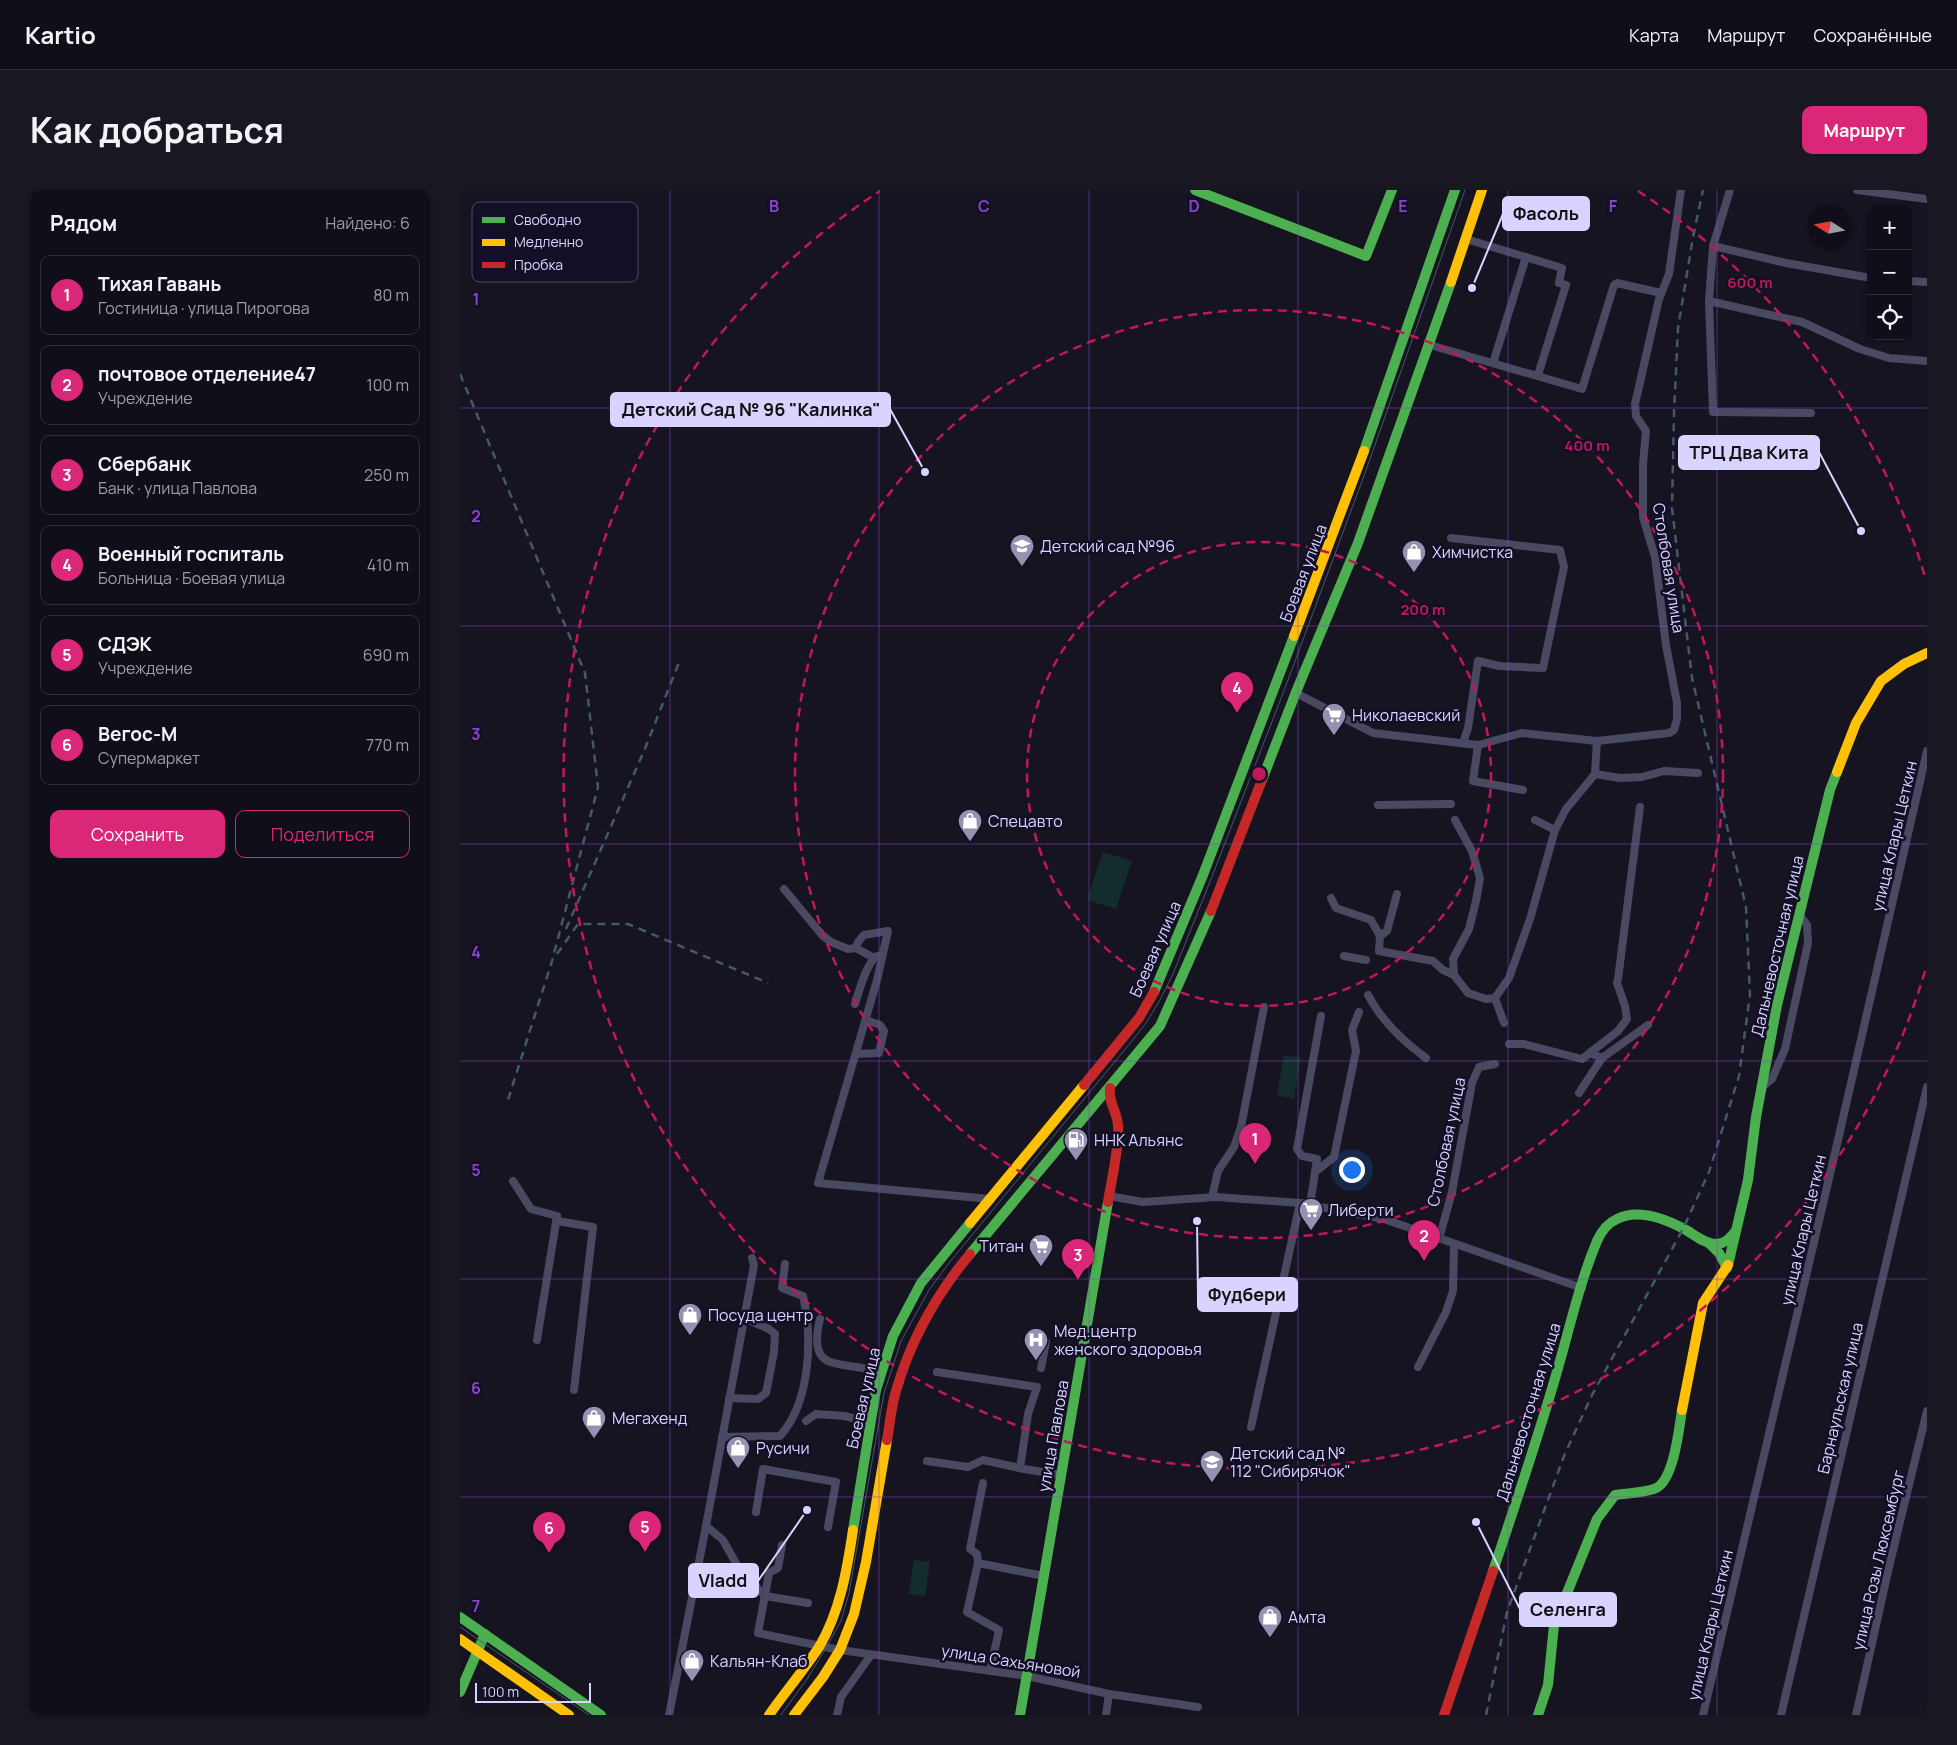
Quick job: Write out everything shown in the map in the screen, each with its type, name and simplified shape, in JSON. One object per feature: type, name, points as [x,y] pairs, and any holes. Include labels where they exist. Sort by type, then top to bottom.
[{"type":"main road","points":[[1195,190],[1366,256],[1392,190]]},
{"type":"main road","name":"Боевая улица","points":[[769,1715],[819,1646],[835,1612],[847,1569],[870,1422],[881,1370],[893,1336],[921,1283],[1139,1018],[1152,996],[1177,941],[1348,496],[1456,190]]},
{"type":"main road","name":"Боевая улица","points":[[794,1715],[823,1677],[840,1650],[854,1614],[866,1562],[895,1393],[906,1359],[920,1328],[952,1276],[1160,1026],[1176,992],[1366,524],[1430,345],[1482,190]]},
{"type":"main road","name":"Дальневосточная улица","points":[[1538,1715],[1548,1685],[1554,1626],[1597,1519],[1615,1495],[1656,1489],[1665,1482],[1671,1467],[1703,1303],[1727,1268],[1737,1229],[1748,1180],[1777,1005],[1830,790],[1856,723],[1881,681],[1904,664],[1927,653]]},
{"type":"main road","name":"Столбовая улица","points":[[1277,684],[1296,693]]},
{"type":"main road","name":"улица Павлова","points":[[1020,1715],[1109,1196],[1118,1131],[1117,1114],[1109,1099],[1110,1088]]},
{"type":"main road","points":[[1091,1111],[1102,1106],[1109,1109],[1114,1114],[1118,1131]]},
{"type":"main road","name":"Дальневосточная улица","points":[[1444,1715],[1548,1404],[1597,1242],[1604,1229],[1612,1221],[1622,1216],[1635,1213],[1648,1215],[1683,1229],[1709,1243],[1719,1253],[1727,1268]]},
{"type":"main road","points":[[1709,1243],[1722,1243],[1732,1237],[1737,1229]]},
{"type":"main road","points":[[460,1617],[601,1715]]},
{"type":"main road","points":[[460,1692],[484,1634]]},
{"type":"main road","points":[[460,1639],[569,1715]]},
{"type":"street","name":"Столбовая улица","points":[[1296,693],[1374,733],[1478,745],[1522,733],[1597,741],[1669,733],[1674,730],[1677,703],[1666,645],[1655,557],[1644,517],[1643,464],[1646,431],[1636,412],[1636,404],[1661,293],[1668,274],[1681,190]]},
{"type":"street","points":[[1730,190],[1713,246],[1709,301],[1713,412],[1811,413]]},
{"type":"street","points":[[1857,190],[1927,199]]},
{"type":"street","points":[[1466,239],[1562,268],[1558,283],[1566,286],[1538,375]]},
{"type":"street","points":[[1713,246],[1786,263],[1867,277]]},
{"type":"street","points":[[1493,363],[1526,257]]},
{"type":"street","points":[[1912,282],[1927,282]]},
{"type":"street","points":[[1430,345],[1582,389],[1614,285],[1617,283],[1661,293]]},
{"type":"street","points":[[1709,301],[1802,322],[1860,349],[1889,358],[1927,361]]},
{"type":"street","points":[[1451,538],[1560,550],[1564,567],[1543,668],[1499,666],[1478,661],[1468,728],[1463,743]]},
{"type":"street","points":[[1496,998],[1509,978],[1530,919],[1554,830],[1566,809],[1595,774],[1597,741]]},
{"type":"street","points":[[1478,745],[1473,781],[1523,790]]},
{"type":"street","name":"улица Клары Цеткин","points":[[1703,1715],[1927,751]]},
{"type":"street","points":[[1595,774],[1620,778],[1642,778],[1664,771],[1698,773]]},
{"type":"street","points":[[1378,805],[1451,804]]},
{"type":"street","points":[[1509,1044],[1524,1044],[1582,1060],[1618,1031],[1627,1019],[1618,981],[1640,807]]},
{"type":"street","points":[[1454,975],[1453,959],[1469,929],[1480,878],[1472,851],[1455,820]]},
{"type":"street","points":[[1535,820],[1554,830]]},
{"type":"street","points":[[784,889],[822,935],[831,942],[848,949],[856,948],[874,958]]},
{"type":"street","points":[[1380,936],[1386,931],[1397,894]]},
{"type":"street","points":[[1331,898],[1336,908],[1371,920],[1380,936],[1379,952],[1434,961],[1443,970],[1454,975],[1468,993],[1486,999],[1496,998]]},
{"type":"street","points":[[1762,1087],[1772,1079],[1777,1069],[1790,1030],[1808,943],[1807,925],[1799,914]]},
{"type":"street","points":[[856,948],[864,935],[888,931],[866,1020],[818,1182],[990,1199]]},
{"type":"street","points":[[855,1004],[864,976],[874,958],[884,953]]},
{"type":"street","points":[[1344,956],[1366,960]]},
{"type":"street","points":[[1368,995],[1374,1006],[1393,1029],[1426,1058]]},
{"type":"street","points":[[1496,998],[1504,1023]]},
{"type":"street","points":[[1212,1197],[1218,1171],[1234,1147],[1241,1127],[1264,1007]]},
{"type":"street","points":[[1315,1172],[1334,1157],[1356,1051],[1352,1030],[1359,1012]]},
{"type":"street","points":[[1310,1204],[1317,1158],[1302,1156],[1297,1149],[1321,1016]]},
{"type":"street","points":[[856,1054],[879,1053],[884,1031],[880,1025],[866,1020]]},
{"type":"street","points":[[1579,1093],[1602,1058],[1648,1025]]},
{"type":"street","points":[[1590,1053],[1602,1058]]},
{"type":"street","name":"Столбовая улица","points":[[1439,1239],[1452,1192],[1472,1083],[1479,1067],[1495,1064]]},
{"type":"street","name":"Барнаульская улица","points":[[1781,1715],[1927,1087]]},
{"type":"street","points":[[513,1181],[531,1209],[557,1216],[537,1340]]},
{"type":"street","points":[[1109,1196],[1143,1202],[1212,1197],[1310,1204],[1384,1219],[1582,1288]]},
{"type":"street","points":[[1250,1427],[1300,1203]]},
{"type":"street","points":[[557,1221],[593,1227],[574,1390]]},
{"type":"street","points":[[1418,1366],[1446,1312],[1453,1291],[1454,1244]]},
{"type":"street","points":[[669,1715],[754,1264],[752,1258]]},
{"type":"street","points":[[722,1437],[780,1436],[788,1428],[799,1404],[807,1375],[807,1312],[803,1296],[782,1288],[785,1264]]},
{"type":"street","points":[[729,1398],[758,1399],[766,1393],[774,1352],[775,1334],[744,1318]]},
{"type":"street","points":[[820,1320],[817,1334],[818,1344],[821,1354],[826,1360],[881,1370]]},
{"type":"street","points":[[1041,1368],[1046,1342]]},
{"type":"street","points":[[937,1372],[1037,1387],[1028,1414],[1020,1468]]},
{"type":"street","name":"улица Розы Люксембург","points":[[1856,1715],[1927,1411]]},
{"type":"street","points":[[806,1422],[816,1414],[844,1416],[870,1422]]},
{"type":"street","points":[[927,1461],[968,1467],[983,1460],[1062,1475]]},
{"type":"street","points":[[756,1512],[763,1469],[836,1482],[828,1527]]},
{"type":"street","points":[[983,1483],[970,1548],[976,1554],[978,1563],[967,1612],[999,1630],[990,1671]]},
{"type":"street","points":[[706,1526],[723,1540],[739,1569],[765,1596],[808,1603]]},
{"type":"street","points":[[765,1596],[769,1574],[778,1568],[782,1545]]},
{"type":"street","points":[[978,1563],[1044,1576]]},
{"type":"street","name":"улица Сахьяновой","points":[[765,1596],[758,1633],[840,1650],[1027,1676],[1109,1694],[1198,1707]]},
{"type":"street","points":[[837,1715],[841,1697],[871,1655]]},
{"type":"street","points":[[1106,1715],[1109,1694]]},
{"type":"green space","points":[[1103,852],[1132,861],[1116,909],[1087,900]]},
{"type":"green space","points":[[1284,1055],[1301,1058],[1294,1099],[1277,1095]]},
{"type":"green space","points":[[914,1560],[930,1562],[925,1596],[909,1594]]},
{"type":"tram line","points":[[781,1715],[807,1679],[841,1621],[849,1593],[884,1393],[901,1341],[929,1290],[949,1263],[1146,1023],[1173,974],[1285,688],[1364,476],[1465,190]]},
{"type":"tram line","points":[[460,1627],[589,1715]]},
{"type":"railway","points":[[1486,1715],[1507,1612],[1564,1456],[1592,1395],[1683,1229],[1709,1172],[1739,1076],[1750,995],[1746,907],[1692,678],[1672,508],[1678,328],[1703,190]]},
{"type":"railway","points":[[460,374],[585,673],[598,787],[552,961],[507,1103]]},
{"type":"railway","points":[[566,929],[644,751],[680,660]]},
{"type":"railway","points":[[557,954],[578,924],[628,924],[768,983]]},
{"type":"traffic: fast","points":[[1195,190],[1366,256],[1392,190]]},
{"type":"traffic: fast","points":[[1364,451],[1455,190]]},
{"type":"traffic: fast","points":[[1262,780],[1296,692],[1358,543],[1451,282]]},
{"type":"traffic: fast","points":[[1154,992],[1203,875],[1294,636]]},
{"type":"traffic: fast","points":[[1728,1265],[1748,1180],[1756,1117],[1777,1005],[1830,790],[1837,772]]},
{"type":"traffic: fast","points":[[970,1254],[1160,1026],[1211,911]]},
{"type":"traffic: fast","points":[[1020,1715],[1108,1202]]},
{"type":"traffic: fast","points":[[1493,1571],[1541,1424],[1585,1274],[1597,1241],[1603,1231],[1608,1225],[1625,1216],[1643,1215],[1652,1216],[1678,1226],[1712,1244],[1725,1242],[1735,1232]]},
{"type":"traffic: fast","points":[[853,1530],[876,1390],[893,1336],[921,1283],[970,1223]]},
{"type":"traffic: fast","points":[[1709,1243],[1719,1253],[1727,1268]]},
{"type":"traffic: fast","points":[[1538,1715],[1548,1685],[1554,1625],[1597,1519],[1615,1495],[1654,1489],[1661,1485],[1671,1466],[1682,1410]]},
{"type":"traffic: fast","points":[[460,1617],[601,1715]]},
{"type":"traffic: fast","points":[[460,1692],[485,1634]]},
{"type":"traffic: slow","points":[[1451,282],[1482,190]]},
{"type":"traffic: slow","points":[[1294,636],[1364,451]]},
{"type":"traffic: slow","points":[[1837,772],[1856,723],[1881,681],[1904,664],[1927,653]]},
{"type":"traffic: slow","points":[[970,1223],[1084,1085]]},
{"type":"traffic: slow","points":[[1682,1410],[1703,1303],[1728,1265]]},
{"type":"traffic: slow","points":[[794,1715],[823,1677],[840,1650],[854,1614],[866,1562],[887,1440]]},
{"type":"traffic: slow","points":[[769,1715],[813,1656],[826,1634],[842,1590],[853,1530]]},
{"type":"traffic: slow","points":[[460,1639],[569,1715]]},
{"type":"traffic: jam","points":[[1211,911],[1262,780]]},
{"type":"traffic: jam","points":[[1084,1085],[1139,1018],[1154,992]]},
{"type":"traffic: jam","points":[[1108,1202],[1117,1153],[1118,1133],[1117,1120],[1110,1098],[1110,1088]]},
{"type":"traffic: jam","points":[[887,1440],[896,1391],[917,1336],[935,1302],[970,1254]]},
{"type":"traffic: jam","points":[[1444,1715],[1493,1571]]},
{"type":"place","name":"Фасоль","points":[[1472,288]]},
{"type":"place","name":"Детский Сад № 96 \"Калинка\"","points":[[925,472]]},
{"type":"place","name":"ТРЦ Два Кита","points":[[1861,531]]},
{"type":"place","name":"Детский сад №96","points":[[1022,567]]},
{"type":"place","name":"Химчистка","points":[[1414,573]]},
{"type":"place","name":"Военный госпиталь","points":[[1237,713]]},
{"type":"place","name":"Николаевский","points":[[1334,736]]},
{"type":"place","name":"Спецавто","points":[[970,842]]},
{"type":"place","name":"ННК Альянс","points":[[1076,1161]]},
{"type":"place","name":"Тихая Гавань","points":[[1255,1164]]},
{"type":"place","name":"Фудбери","points":[[1197,1221]]},
{"type":"place","name":"Либерти","points":[[1311,1231]]},
{"type":"place","name":"почтовое отделение47","points":[[1424,1261]]},
{"type":"place","name":"Титан","points":[[1041,1267]]},
{"type":"place","name":"Сбербанк","points":[[1078,1280]]},
{"type":"place","name":"Посуда центр","points":[[690,1336]]},
{"type":"place","name":"Мед.центр женского здоровья","points":[[1036,1361]]},
{"type":"place","name":"Мегахенд","points":[[594,1439]]},
{"type":"place","name":"Русичи","points":[[738,1469]]},
{"type":"place","name":"Детский сад № 112 \"Сибирячок\"","points":[[1212,1483]]},
{"type":"place","name":"Vladd","points":[[807,1510]]},
{"type":"place","name":"Селенга","points":[[1476,1522]]},
{"type":"place","name":"СДЭК","points":[[645,1552]]},
{"type":"place","name":"Вегос-М","points":[[549,1553]]},
{"type":"place","name":"Амта","points":[[1270,1638]]},
{"type":"place","name":"Кальян-Клаб","points":[[692,1682]]}]
